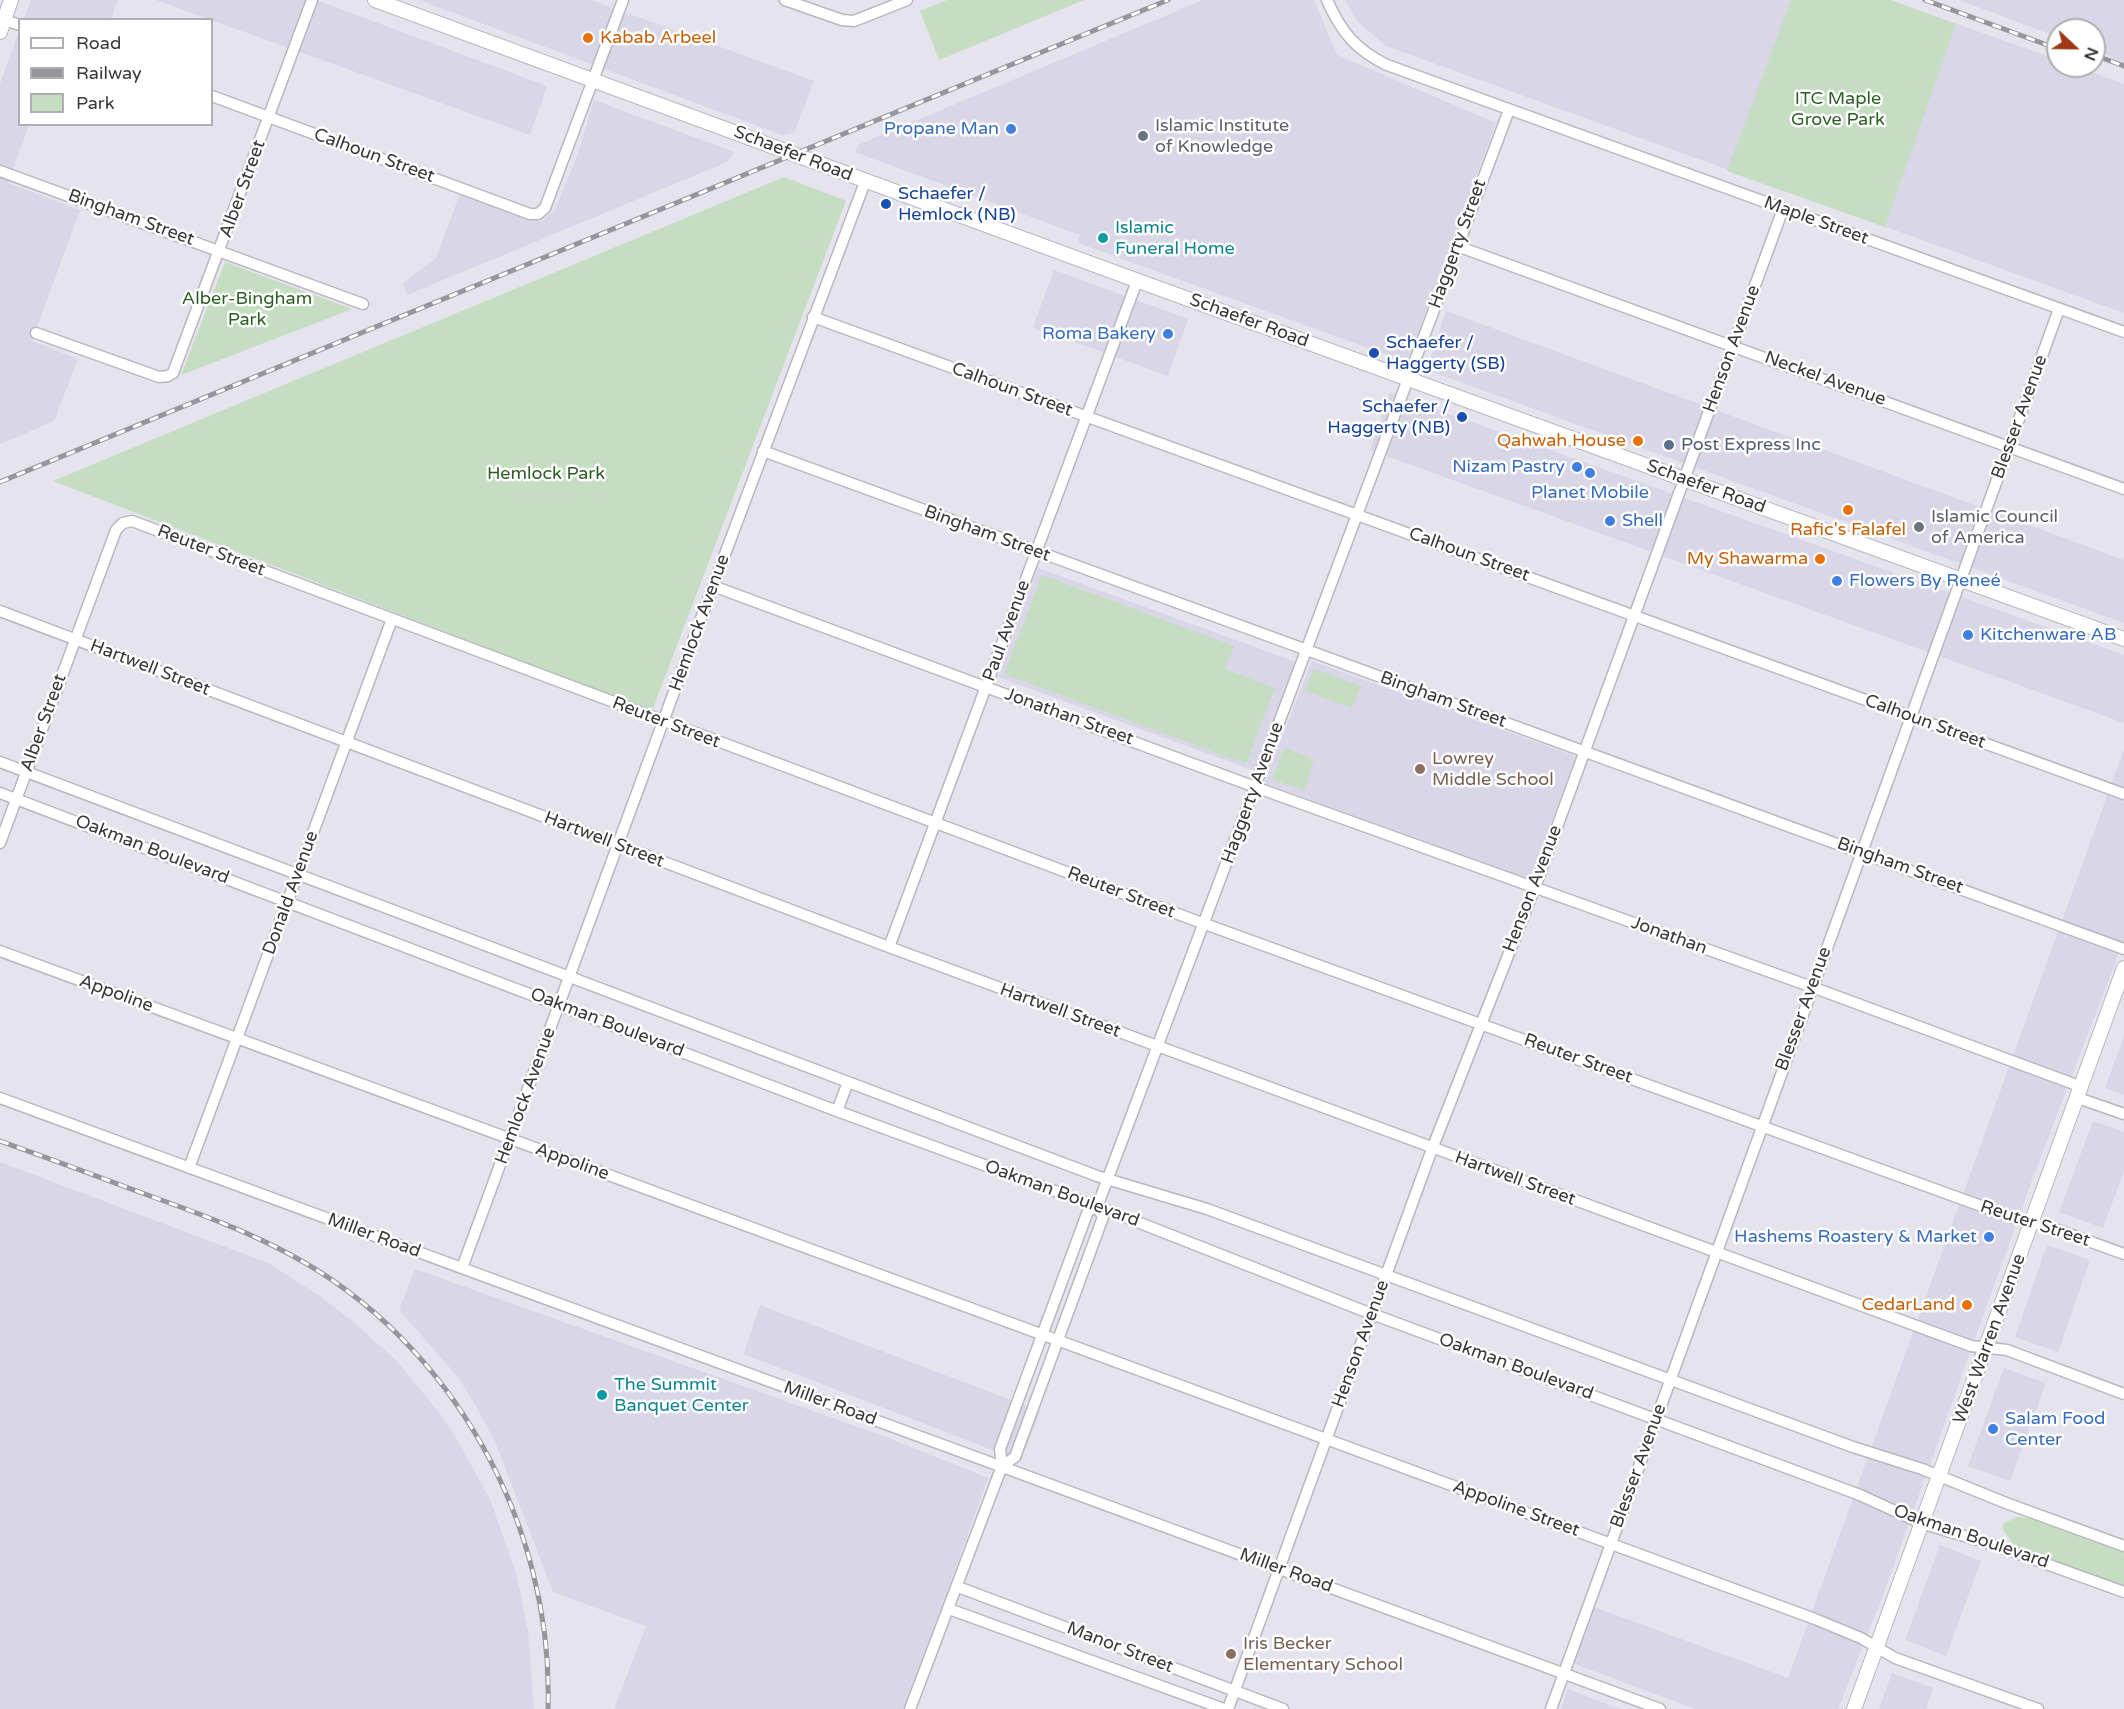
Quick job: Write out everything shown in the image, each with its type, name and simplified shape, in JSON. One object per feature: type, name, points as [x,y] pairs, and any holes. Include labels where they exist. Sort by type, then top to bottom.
[{"type":"main road","points":[[2,26],[11,0]]},
{"type":"main road","name":"Schaefer Road","points":[[375,0],[865,182],[2124,639]]},
{"type":"main road","name":"West Warren Avenue","points":[[1854,1709],[2124,968]]},
{"type":"street","name":"Alber Street","points":[[36,333],[159,377],[168,376],[176,368],[312,0]]},
{"type":"street","points":[[592,79],[623,0]]},
{"type":"street","points":[[786,0],[842,20],[858,20],[907,0]]},
{"type":"street","name":"Maple Street","points":[[1327,0],[1337,23],[1345,33],[1355,45],[1375,59],[1509,110],[2124,332]]},
{"type":"street","points":[[2,26],[18,25]]},
{"type":"street","name":"Calhoun Street","points":[[213,96],[530,214],[538,214],[545,208],[592,79]]},
{"type":"street","name":"Haggerty Street","points":[[1408,379],[1509,110]]},
{"type":"street","name":"Bingham Street","points":[[0,171],[363,304]]},
{"type":"street","name":"Hemlock Avenue","points":[[462,1268],[712,586],[865,182]]},
{"type":"street","name":"Henson Avenue","points":[[1234,1691],[1432,1149],[1535,887],[1784,209]]},
{"type":"street","name":"Neckel Avenue","points":[[1457,246],[2124,489]]},
{"type":"street","name":"Paul Avenue","points":[[889,947],[1137,281]]},
{"type":"street","name":"Blesser Avenue","points":[[1551,1709],[2059,309]]},
{"type":"street","name":"Calhoun Street","points":[[813,317],[2124,794]]},
{"type":"street","name":"Haggerty Avenue","points":[[958,1587],[1002,1466],[1000,1449],[1088,1211],[1097,1207],[1408,379]]},
{"type":"street","name":"Bingham Street","points":[[763,451],[2124,949]]},
{"type":"street","name":"Reuter Street","points":[[123,523],[132,521],[1204,924],[2017,1219],[2033,1222],[2124,1254]]},
{"type":"street","name":"Alber Street","points":[[0,843],[101,568],[116,530],[123,523]]},
{"type":"street","name":"Jonathan Street","points":[[712,586],[1255,787]]},
{"type":"street","name":"Hartwell Street","points":[[0,611],[618,846],[1432,1149],[1971,1346],[2007,1350],[2124,1394]]},
{"type":"street","name":"Donald Avenue","points":[[189,1168],[392,619]]},
{"type":"street","name":"Oakman Boulevard","points":[[0,762],[1107,1179],[1207,1209],[1853,1447],[1939,1475],[2006,1503],[2124,1546]]},
{"type":"street","name":"Jonathan","points":[[1255,787],[1812,987],[2080,1092],[2124,1114]]},
{"type":"street","name":"Oakman Boulevard","points":[[0,793],[837,1111],[1097,1207],[1372,1314],[1860,1496],[1921,1523],[1990,1544],[2124,1592]]},
{"type":"street","name":"Appoline","points":[[0,951],[1058,1341]]},
{"type":"street","points":[[837,1111],[848,1082]]},
{"type":"street","name":"Miller Road","points":[[0,1098],[1660,1709]]},
{"type":"street","name":"Haggerty Avenue","points":[[1002,1466],[1015,1457],[1058,1341],[1103,1217],[1097,1207]]},
{"type":"street","points":[[1065,1274],[1080,1280]]},
{"type":"street","name":"Appoline Street","points":[[1058,1341],[1815,1619],[1861,1638],[1895,1658],[2038,1709]]},
{"type":"street","points":[[1016,1405],[1031,1411]]},
{"type":"street","points":[[910,1709],[958,1587]]},
{"type":"street","name":"Manor Street","points":[[958,1587],[1283,1709]]},
{"type":"street","name":"Manor Street","points":[[949,1609],[1226,1709]]},
{"type":"street","points":[[1226,1709],[1234,1691]]},
{"type":"shaded area","points":[[31,0],[118,0],[111,18],[24,18]]},
{"type":"shaded area","points":[[156,0],[316,0],[547,86],[530,135],[213,21],[213,18],[206,18]]},
{"type":"shaded area","points":[[419,0],[591,0],[814,81],[794,133],[782,135]]},
{"type":"shaded area","points":[[1203,0],[1314,0],[1337,55],[1496,123],[1407,362],[1078,243],[1080,235],[855,152],[858,145]]},
{"type":"shaded area","points":[[1345,0],[1890,0],[2046,56],[2046,78],[2106,78],[2124,84],[2124,313],[1386,46],[1358,22]]},
{"type":"shaded area","points":[[1959,0],[2124,0],[2124,62],[2106,55],[2106,18],[2046,18],[2046,33]]},
{"type":"shaded area","points":[[18,34],[18,126],[29,126],[8,183],[80,210],[32,341],[78,359],[54,421],[0,444],[0,84]]},
{"type":"shaded area","points":[[594,100],[734,152],[727,162],[407,295],[403,283],[436,258],[460,194],[541,222],[555,210],[577,156]]},
{"type":"shaded area","points":[[1054,270],[1188,319],[1168,376],[1033,327]]},
{"type":"shaded area","points":[[1446,311],[2124,560],[2124,623],[1427,370]]},
{"type":"shaded area","points":[[1390,393],[2124,655],[2124,723],[1370,450]]},
{"type":"shaded area","points":[[1038,568],[1296,662],[1255,771],[998,677]]},
{"type":"shaded area","name":"Lowrey Middle School","points":[[1312,661],[1572,755],[1575,758],[1531,877],[1529,879],[1267,784],[1265,781]]},
{"type":"shaded area","points":[[2124,749],[2124,940],[2032,1180],[1883,1595],[1838,1709],[1695,1709],[1562,1659],[1583,1603],[1788,1678]]},
{"type":"shaded area","points":[[2124,1036],[2124,1095],[2105,1088]]},
{"type":"shaded area","points":[[2093,1121],[2124,1132],[2124,1171],[2103,1228],[2059,1212]]},
{"type":"shaded area","points":[[0,1162],[268,1263],[321,1297],[396,1360],[441,1415],[490,1499],[517,1576],[528,1631],[534,1709],[0,1709]]},
{"type":"shaded area","points":[[2047,1245],[2090,1260],[2058,1352],[2015,1337]]},
{"type":"shaded area","points":[[415,1269],[883,1436],[988,1478],[905,1709],[614,1709],[646,1626],[553,1592],[496,1444],[477,1408],[458,1377],[399,1310]]},
{"type":"shaded area","points":[[760,1305],[1040,1411],[1021,1461],[744,1354]]},
{"type":"shaded area","points":[[2004,1368],[2046,1383],[2010,1481],[1968,1466]]},
{"type":"shaded area","points":[[1940,1545],[1981,1561],[1946,1656],[1905,1640]]},
{"type":"shaded area","points":[[1892,1673],[1933,1688],[1926,1709],[1879,1709]]},
{"type":"shaded area","points":[[1568,1689],[1620,1709],[1561,1709]]},
{"type":"green space","points":[[947,0],[1084,0],[939,60],[920,11]]},
{"type":"green space","name":"ITC Maple Grove Park","points":[[1791,0],[1890,0],[1956,24],[1885,227],[1727,171]]},
{"type":"green space","name":"Hemlock Park","points":[[784,177],[846,201],[652,711],[53,481]]},
{"type":"green space","name":"Alber-Bingham Park","points":[[225,262],[352,309],[181,375]]},
{"type":"green space","points":[[1042,575],[1234,646],[1225,669],[1275,688],[1246,764],[1004,674]]},
{"type":"green space","points":[[1314,669],[1361,686],[1352,708],[1305,691]]},
{"type":"green space","points":[[1284,748],[1314,759],[1304,790],[1272,779]]},
{"type":"green space","points":[[2017,1517],[2035,1519],[2124,1552],[2124,1587],[2014,1545],[2003,1530],[2003,1524]]},
{"type":"railway","points":[[0,482],[1168,0]]},
{"type":"railway","points":[[1925,0],[2046,45]]},
{"type":"railway","points":[[2106,59],[2124,66]]},
{"type":"railway","points":[[0,1141],[206,1216],[274,1246],[349,1292],[400,1337],[445,1389],[482,1446],[512,1508],[533,1573],[545,1641],[548,1709]]},
{"type":"place","name":"Kabab Arbeel","points":[[588,38]]},
{"type":"place","name":"Propane Man","points":[[1011,129]]},
{"type":"place","name":"Islamic Institute of Knowledge","points":[[1143,136]]},
{"type":"place","name":"Schaefer / Hemlock (NB)","points":[[886,204]]},
{"type":"place","name":"Islamic Funeral Home","points":[[1103,238]]},
{"type":"place","name":"Roma Bakery","points":[[1168,334]]},
{"type":"place","name":"Schaefer / Haggerty (SB)","points":[[1374,353]]},
{"type":"place","name":"Schaefer / Haggerty (NB)","points":[[1462,417]]},
{"type":"place","name":"Qahwah House","points":[[1638,441]]},
{"type":"place","name":"Post Express Inc","points":[[1669,445]]},
{"type":"place","name":"Nizam Pastry","points":[[1577,467]]},
{"type":"place","name":"Planet Mobile","points":[[1590,473]]},
{"type":"place","name":"Rafic's Falafel","points":[[1848,510]]},
{"type":"place","name":"Shell","points":[[1610,521]]},
{"type":"place","name":"Islamic Council of America","points":[[1919,527]]},
{"type":"place","name":"My Shawarma","points":[[1820,559]]},
{"type":"place","name":"Flowers By Reneé","points":[[1837,581]]},
{"type":"place","name":"Kitchenware AB","points":[[1968,635]]},
{"type":"place","name":"Lowrey Middle School","points":[[1420,769]]},
{"type":"place","name":"Hashems Roastery & Market","points":[[1989,1237]]},
{"type":"place","name":"CedarLand","points":[[1967,1305]]},
{"type":"place","name":"The Summit Banquet Center","points":[[602,1395]]},
{"type":"place","name":"Salam Food Center","points":[[1993,1429]]},
{"type":"place","name":"Iris Becker Elementary School","points":[[1231,1654]]}]
